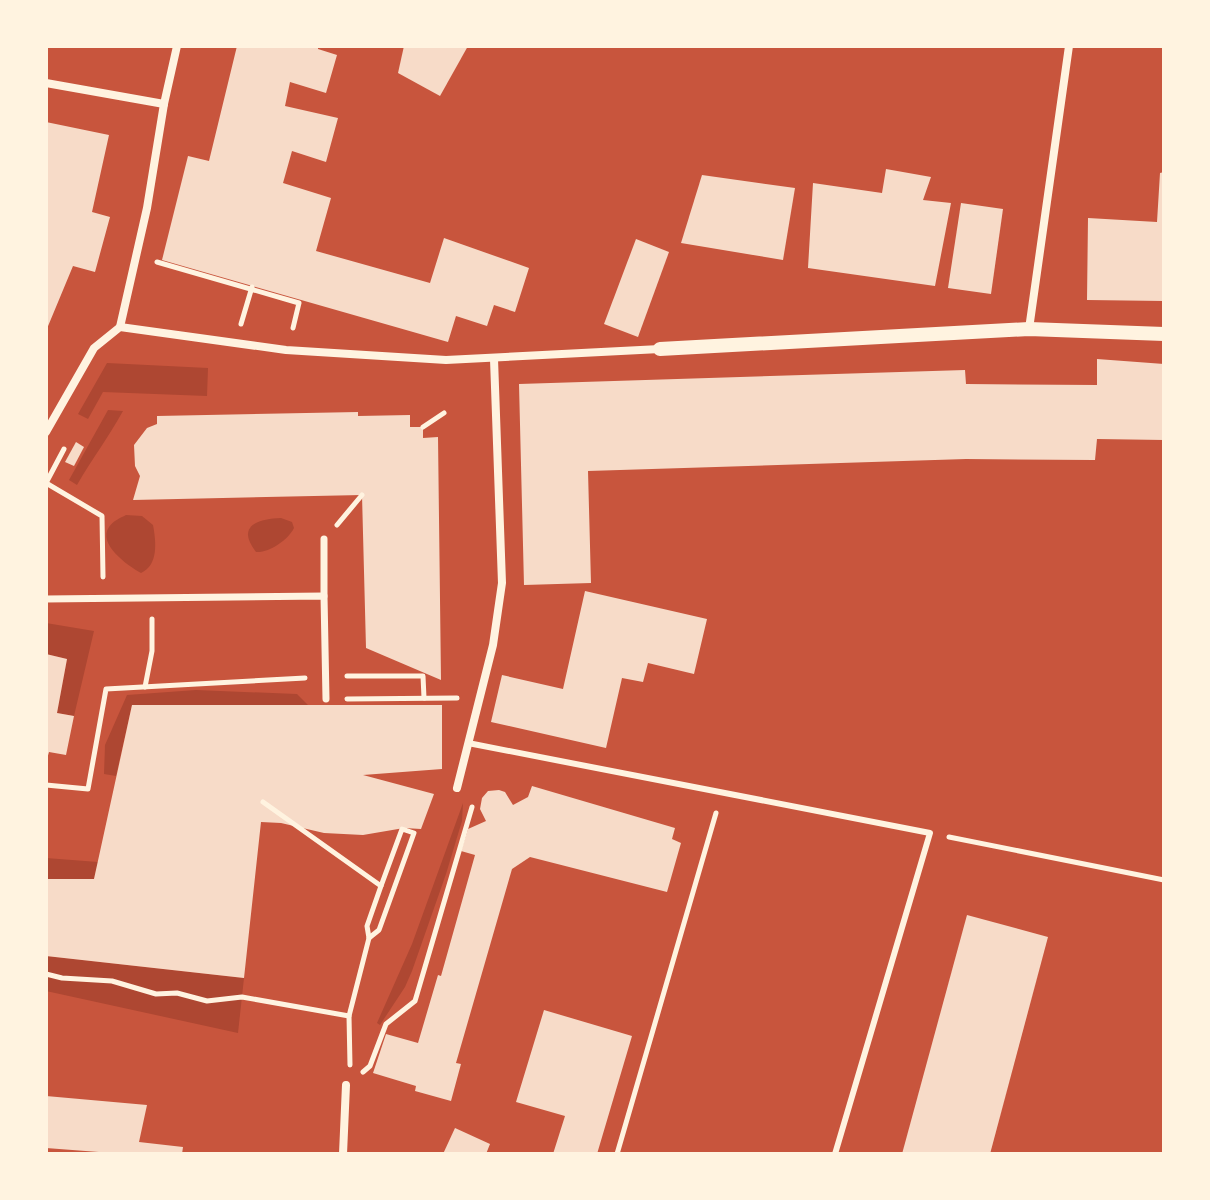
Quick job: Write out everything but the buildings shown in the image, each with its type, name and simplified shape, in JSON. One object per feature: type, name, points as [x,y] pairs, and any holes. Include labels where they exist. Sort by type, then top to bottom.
[{"type":"street","points":[[46,432],[94,348],[120,327],[147,208],[177,46]]},
{"type":"street","points":[[1029,329],[1069,46]]},
{"type":"street","points":[[46,83],[164,104]]},
{"type":"street","points":[[120,327],[286,350],[446,360],[1029,329],[1164,334]]},
{"type":"street","points":[[457,788],[493,645],[502,583],[494,359]]},
{"type":"street","points":[[324,539],[326,699]]},
{"type":"street","points":[[46,599],[324,596]]},
{"type":"street","points":[[343,1154],[346,1085]]},
{"type":"lane","points":[[468,743],[930,833],[835,1154]]},
{"type":"path","points":[[137,256],[299,303],[286,350]]},
{"type":"path","points":[[235,343],[252,288]]},
{"type":"path","points":[[423,427],[444,413]]},
{"type":"path","points":[[68,443],[46,484],[102,516],[103,598]]},
{"type":"path","points":[[324,539],[362,495]]},
{"type":"path","points":[[145,687],[152,651],[152,598]]},
{"type":"path","points":[[46,785],[88,789],[106,689],[325,677],[423,676],[424,698]]},
{"type":"path","points":[[344,699],[478,698]]},
{"type":"path","points":[[346,1085],[370,1066],[386,1024],[415,1001],[472,805],[457,788]]},
{"type":"path","points":[[617,1154],[723,792]]},
{"type":"path","points":[[263,802],[381,886]]},
{"type":"path","points":[[346,1085],[352,1058],[349,1016],[369,938],[367,926],[402,829],[414,833],[379,930],[369,938]]},
{"type":"path","points":[[930,833],[1164,880]]},
{"type":"path","points":[[46,974],[112,981],[156,994],[177,993],[207,1001],[242,997],[349,1016]]},
{"type":"shaded area","points":[[107,363],[208,368],[207,396],[103,392],[88,419],[78,414]]},
{"type":"shaded area","points":[[108,410],[123,411],[77,485],[69,480]]},
{"type":"shaded area","points":[[126,515],[142,516],[153,525],[153,559],[141,573],[116,554],[107,540],[109,527]]},
{"type":"shaded area","points":[[281,518],[292,522],[294,528],[291,533],[272,548],[256,552],[250,543],[249,530],[257,522]]},
{"type":"shaded area","points":[[46,623],[94,631],[74,716],[57,713],[67,659],[46,654]]},
{"type":"shaded area","points":[[196,690],[297,694],[308,705],[132,705],[116,776],[104,774],[105,745],[127,695]]},
{"type":"shaded area","points":[[463,803],[462,821],[446,874],[412,971],[380,1025],[377,1023],[412,944]]},
{"type":"shaded area","points":[[46,858],[98,862],[94,879],[46,879]]},
{"type":"shaded area","points":[[46,956],[244,978],[238,1033],[46,991]]}]
